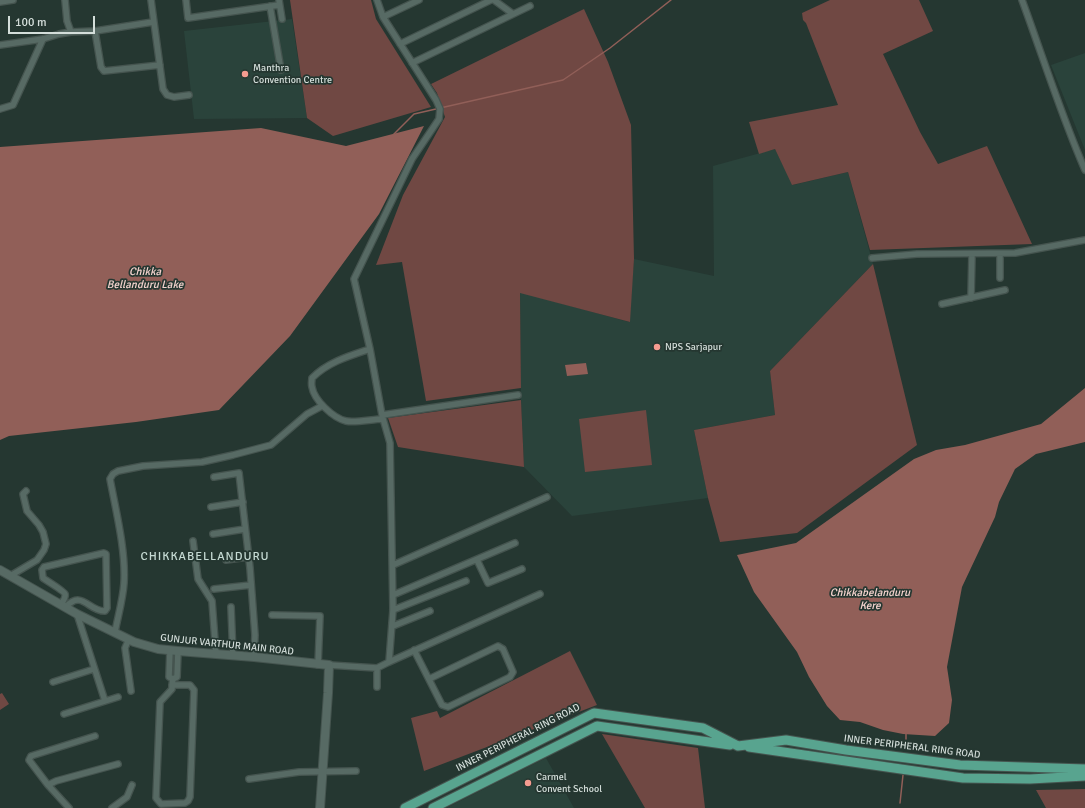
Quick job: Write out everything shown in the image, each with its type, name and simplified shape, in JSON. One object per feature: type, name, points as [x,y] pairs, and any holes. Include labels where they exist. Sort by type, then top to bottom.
[{"type":"main road","name":"GUNJUR VARTHUR MAIN ROAD","points":[[3,573],[64,605],[77,614],[129,639],[158,649],[329,665]]},
{"type":"main road","points":[[320,808],[329,665]]},
{"type":"main road","name":"INNER PERIPHERAL RING ROAD","points":[[405,808],[594,713],[703,728],[738,746],[786,740],[846,750],[960,765],[1085,769]]},
{"type":"main road","name":"INNER PERIPHERAL RING ROAD","points":[[433,808],[597,726],[963,778],[1030,779],[1085,776]]},
{"type":"street","points":[[0,2],[13,0]]},
{"type":"street","points":[[65,0],[67,21],[71,32]]},
{"type":"street","points":[[151,0],[163,89],[167,95],[189,95]]},
{"type":"street","points":[[186,0],[188,18],[270,6],[279,2],[282,19]]},
{"type":"street","points":[[377,0],[383,17],[436,100],[440,109],[439,119],[412,159],[354,279],[370,349],[382,417],[390,443],[393,626],[389,662]]},
{"type":"street","points":[[383,17],[419,0]]},
{"type":"street","points":[[400,44],[491,0]]},
{"type":"street","points":[[494,0],[513,14]]},
{"type":"street","points":[[1022,0],[1074,146],[1085,170]]},
{"type":"street","points":[[270,6],[281,70]]},
{"type":"street","points":[[412,63],[530,6]]},
{"type":"street","points":[[0,45],[43,39],[71,32],[95,31],[154,22]]},
{"type":"street","points":[[95,31],[101,67],[104,71],[160,65]]},
{"type":"street","points":[[0,109],[13,105],[43,39]]},
{"type":"street","points":[[872,258],[917,254],[1015,253],[1085,240]]},
{"type":"street","points":[[971,298],[972,254]]},
{"type":"street","points":[[1000,254],[1000,278]]},
{"type":"street","points":[[942,304],[1005,290]]},
{"type":"street","points":[[370,349],[321,369],[312,378],[312,387],[315,396],[322,406],[339,418],[347,421],[382,417],[518,395]]},
{"type":"street","points":[[115,632],[124,584],[120,536],[110,479],[113,474],[118,471],[143,466],[202,462],[271,444],[307,414],[322,406]]},
{"type":"street","points":[[214,477],[239,473],[251,585],[255,636],[254,657]]},
{"type":"street","points":[[3,573],[37,560],[46,544],[43,532],[39,525],[27,511],[22,494],[26,491]]},
{"type":"street","points":[[392,565],[547,497]]},
{"type":"street","points":[[211,507],[243,502]]},
{"type":"street","points":[[213,534],[245,530]]},
{"type":"street","points":[[192,541],[198,579],[212,601],[216,654]]},
{"type":"street","points":[[393,596],[515,543]]},
{"type":"street","points":[[104,553],[106,554],[107,608],[105,611],[100,611],[78,599],[64,605],[64,591],[52,585],[43,578],[42,570],[44,567],[104,553]]},
{"type":"street","points":[[226,560],[248,557]]},
{"type":"street","points":[[477,560],[486,582],[488,583],[522,569]]},
{"type":"street","points":[[393,610],[466,581]]},
{"type":"street","points":[[214,589],[251,585]]},
{"type":"street","points":[[329,665],[377,668],[540,594]]},
{"type":"street","points":[[231,607],[233,656]]},
{"type":"street","points":[[393,626],[430,611]]},
{"type":"street","points":[[77,614],[105,701]]},
{"type":"street","points":[[272,615],[320,616],[318,665]]},
{"type":"street","points":[[129,639],[125,648],[130,691]]},
{"type":"street","points":[[414,650],[442,706],[448,707],[510,677],[513,672],[502,649],[498,646],[429,679]]},
{"type":"street","points":[[172,682],[190,685],[194,690],[190,798],[185,802],[161,804],[156,798],[160,702],[172,689],[172,682],[177,677],[174,651]]},
{"type":"street","points":[[377,668],[377,687]]},
{"type":"street","points":[[53,682],[94,669]]},
{"type":"street","points":[[64,714],[118,697]]},
{"type":"street","points":[[69,808],[48,785],[29,760],[29,757],[95,736]]},
{"type":"street","points":[[48,785],[118,764]]},
{"type":"street","points":[[249,779],[299,772],[356,771]]},
{"type":"street","points":[[112,808],[128,797],[132,785]]},
{"type":"shaded area","points":[[290,0],[371,0],[376,19],[431,107],[333,136],[307,118]]},
{"type":"shaded area","points":[[830,0],[919,0],[933,31],[883,54],[920,132],[938,164],[987,146],[1032,244],[870,250],[848,172],[792,185],[775,149],[759,154],[749,122],[838,105],[806,23],[803,20],[802,13]]},
{"type":"shaded area","points":[[584,9],[608,62],[631,125],[634,259],[630,322],[520,293],[521,388],[426,401],[402,262],[376,265],[403,195],[445,117],[437,93],[431,84]]},
{"type":"shaded area","name":"Manthra Convention Centre","points":[[292,19],[307,118],[194,119],[184,31]]},
{"type":"shaded area","points":[[1085,53],[1085,150],[1051,65]]},
{"type":"shaded area","name":"NPS Sarjapur","points":[[775,149],[793,185],[848,172],[873,264],[770,371],[775,415],[694,430],[708,498],[572,516],[524,467],[521,400],[520,292],[629,322],[634,259],[714,276],[713,166]]},
{"type":"shaded area","points":[[873,264],[917,445],[797,533],[720,542],[708,498],[694,430],[775,415],[770,371]]},
{"type":"shaded area","points":[[521,400],[524,467],[398,447],[388,418]]},
{"type":"shaded area","points":[[646,410],[652,465],[585,472],[579,419]]},
{"type":"shaded area","points":[[570,651],[597,705],[424,771],[411,718],[437,711],[440,718]]},
{"type":"shaded area","points":[[2,693],[9,704],[0,710],[0,694]]},
{"type":"shaded area","points":[[602,734],[698,748],[705,808],[645,808]]},
{"type":"shaded area","name":"Carmel Convent School","points":[[546,758],[574,808],[446,808]]},
{"type":"shaded area","points":[[1085,789],[1085,808],[1046,808],[1036,790]]},
{"type":"water","name":"Chikka Bellanduru Lake","points":[[424,126],[379,214],[290,336],[219,410],[136,422],[9,436],[0,440],[0,147],[261,128],[346,146]]},
{"type":"water","points":[[586,363],[588,374],[567,376],[565,365]]},
{"type":"water","name":"Chikkabelanduru Kere","points":[[1085,388],[1085,442],[1036,454],[1015,469],[999,502],[995,517],[962,587],[947,667],[952,700],[949,723],[935,736],[903,734],[883,730],[860,722],[840,720],[827,706],[809,677],[797,652],[754,592],[737,555],[796,543],[914,459],[936,450],[965,445],[1041,424]]},
{"type":"waterway","points":[[394,134],[414,114],[563,80],[610,48],[671,0]]},
{"type":"waterway","points":[[906,733],[906,739]]},
{"type":"waterway","points":[[900,803],[903,775]]},
{"type":"place","name":"Manthra Convention Centre","points":[[245,74]]},
{"type":"place","name":"NPS Sarjapur","points":[[657,347]]},
{"type":"place","name":"Carmel Convent School","points":[[528,783]]},
{"type":"district","name":"CHIKKABELLANDURU","points":[[205,557]]}]
